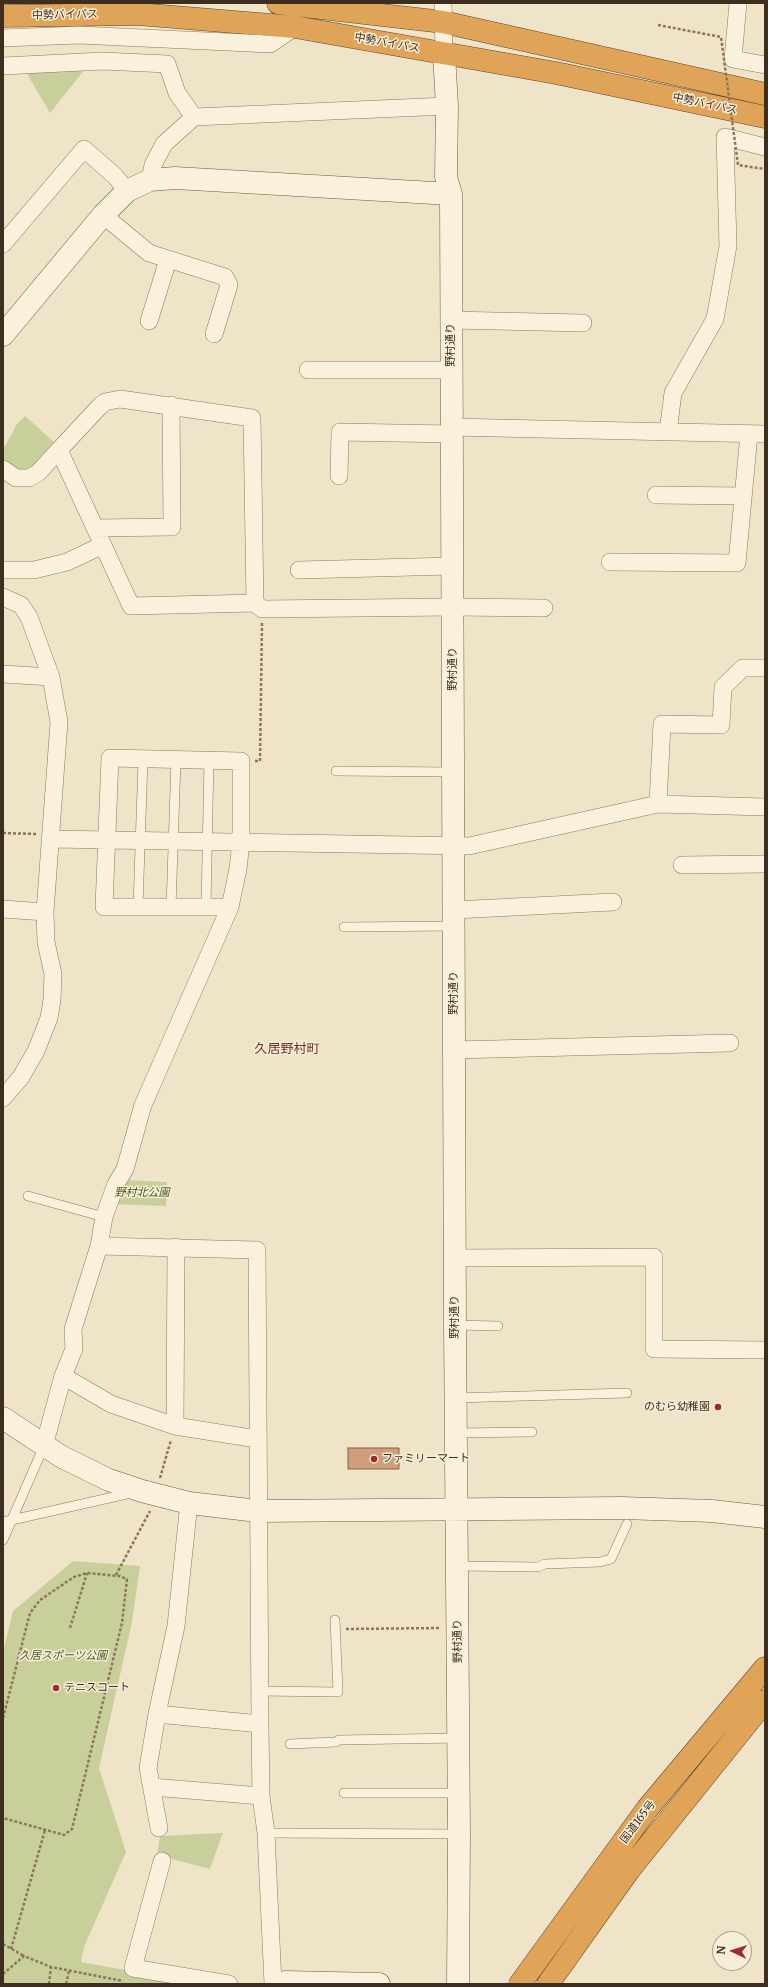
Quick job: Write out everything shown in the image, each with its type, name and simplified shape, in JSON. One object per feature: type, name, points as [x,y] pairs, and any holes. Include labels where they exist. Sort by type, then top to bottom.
[{"type":"highway","name":"中勢バイパス","points":[[278,3],[443,12],[765,94]]},
{"type":"highway","name":"中勢バイパス","points":[[3,16],[138,14],[295,27],[556,73],[765,117]]},
{"type":"highway","name":"国道165号","points":[[520,1984],[647,1809],[765,1668]]},
{"type":"highway","name":"国道165号","points":[[548,1984],[629,1870],[765,1701]]},
{"type":"street","points":[[738,3],[733,59],[765,65]]},
{"type":"street","name":"野村通り","points":[[443,12],[447,106],[446,177],[451,194],[455,1398],[460,1834],[458,1984]]},
{"type":"street","points":[[3,38],[79,35],[270,44],[295,27]]},
{"type":"street","points":[[3,66],[103,61],[167,64],[177,93],[194,117]]},
{"type":"street","points":[[150,180],[153,166],[164,144],[194,117],[447,106]]},
{"type":"street","points":[[668,432],[673,393],[715,319],[728,246],[725,137],[765,147]]},
{"type":"street","points":[[3,244],[84,149],[115,176],[127,191]]},
{"type":"street","points":[[3,335],[103,214],[127,191],[150,180],[175,178],[451,194]]},
{"type":"street","points":[[103,214],[150,253],[225,277],[229,285],[214,334]]},
{"type":"street","points":[[149,321],[168,260]]},
{"type":"street","points":[[451,320],[582,323]]},
{"type":"street","points":[[308,370],[451,370]]},
{"type":"street","points":[[3,469],[16,478],[29,478],[38,473],[105,402],[120,399],[171,405],[252,418],[258,606]]},
{"type":"street","points":[[95,528],[172,527],[171,405]]},
{"type":"street","points":[[339,476],[340,432],[451,430],[757,434],[743,496],[737,563],[610,562]]},
{"type":"street","points":[[59,450],[131,606],[544,608]]},
{"type":"street","points":[[656,495],[743,496]]},
{"type":"street","points":[[3,570],[34,570],[67,562],[103,545]]},
{"type":"street","points":[[299,570],[452,566]]},
{"type":"street","points":[[3,597],[15,601],[26,610],[51,676],[59,722],[52,835],[45,912],[46,942],[51,963],[53,986],[49,1018],[36,1051],[21,1077],[3,1098]]},
{"type":"street","points":[[658,804],[662,724],[721,725],[723,687],[743,668],[765,668]]},
{"type":"street","points":[[3,674],[51,676]]},
{"type":"street","points":[[44,1446],[63,1376],[74,1349],[73,1329],[99,1246],[104,1217],[116,1184],[125,1169],[143,1105],[230,907],[238,869],[249,842],[241,761],[110,758],[104,907],[230,907]]},
{"type":"street","points":[[52,835],[140,840],[469,846],[658,804],[765,807]]},
{"type":"street","points":[[682,865],[765,864]]},
{"type":"street","points":[[454,918],[613,902]]},
{"type":"street","points":[[3,909],[45,912]]},
{"type":"street","points":[[454,1050],[730,1044]]},
{"type":"street","points":[[99,1246],[257,1250],[259,1691],[261,1796],[266,1833],[274,1984]]},
{"type":"street","points":[[175,1426],[176,1247]]},
{"type":"street","points":[[455,1258],[654,1256],[654,1349],[765,1350]]},
{"type":"street","points":[[63,1376],[111,1404],[175,1426],[258,1439]]},
{"type":"street","points":[[3,1418],[62,1457],[109,1480],[154,1489],[189,1503],[258,1511],[679,1509],[746,1514],[765,1517]]},
{"type":"street","points":[[159,1828],[148,1768],[157,1714],[176,1626],[189,1503]]},
{"type":"street","points":[[157,1714],[260,1724]]},
{"type":"street","points":[[152,1787],[261,1796]]},
{"type":"street","points":[[162,1861],[134,1968],[229,1984]]},
{"type":"street","points":[[283,1984],[285,1982],[379,1984]]},
{"type":"lane","points":[[138,907],[143,759]]},
{"type":"lane","points":[[171,907],[176,760]]},
{"type":"lane","points":[[206,907],[209,760]]},
{"type":"lane","points":[[336,771],[453,772]]},
{"type":"lane","points":[[344,927],[454,918]]},
{"type":"lane","points":[[28,1196],[104,1217]]},
{"type":"lane","points":[[455,1325],[498,1326]]},
{"type":"lane","points":[[455,1398],[627,1393]]},
{"type":"lane","points":[[456,1433],[532,1432]]},
{"type":"lane","points":[[3,1540],[7,1521],[44,1446]]},
{"type":"lane","points":[[7,1521],[154,1489]]},
{"type":"lane","points":[[457,1566],[538,1566],[545,1564],[600,1562],[611,1560],[627,1524]]},
{"type":"lane","points":[[259,1691],[338,1692],[335,1620]]},
{"type":"lane","points":[[290,1744],[336,1742],[339,1740],[459,1738]]},
{"type":"lane","points":[[344,1793],[459,1793]]},
{"type":"lane","points":[[266,1833],[460,1834]]},
{"type":"path","points":[[658,25],[721,37],[738,165],[765,169]]},
{"type":"path","points":[[241,761],[260,761],[258,606]]},
{"type":"path","points":[[3,833],[52,835]]},
{"type":"path","points":[[116,1575],[154,1489],[175,1426]]},
{"type":"path","points":[[70,1628],[87,1572]]},
{"type":"path","points":[[3,1718],[30,1613],[40,1600],[74,1577],[87,1572],[116,1575],[127,1579],[122,1623],[72,1829],[64,1835],[3,1818]]},
{"type":"path","points":[[335,1630],[458,1628]]},
{"type":"path","points":[[11,1949],[45,1830]]},
{"type":"path","points":[[3,1944],[24,1956],[52,1967],[130,1982]]},
{"type":"path","points":[[3,1974],[24,1956]]},
{"type":"path","points":[[49,1984],[52,1967]]},
{"type":"path","points":[[66,1984],[69,1971]]},
{"type":"green space","points":[[85,69],[50,113],[26,72]]},
{"type":"green space","points":[[25,416],[54,442],[32,467],[26,470],[15,469],[3,458],[3,450],[17,424]]},
{"type":"green space","name":"野村北公園","points":[[123,1180],[167,1182],[166,1206],[113,1204]]},
{"type":"green space","name":"久居スポーツ公園","points":[[73,1561],[140,1566],[132,1622],[99,1768],[126,1852],[84,1947],[81,1962],[201,1984],[3,1984],[3,1652],[13,1611]]},
{"type":"green space","points":[[223,1833],[210,1869],[157,1855],[160,1836]]},
{"type":"building","name":"ファミリーマート","points":[[348,1448],[399,1448],[399,1469],[348,1469]]},
{"type":"place","name":"のむら幼稚園","points":[[718,1407]]},
{"type":"place","name":"ファミリーマート","points":[[374,1459]]},
{"type":"place","name":"テニスコート","points":[[56,1688]]},
{"type":"district","name":"久居野村町","points":[[287,1049]]}]
